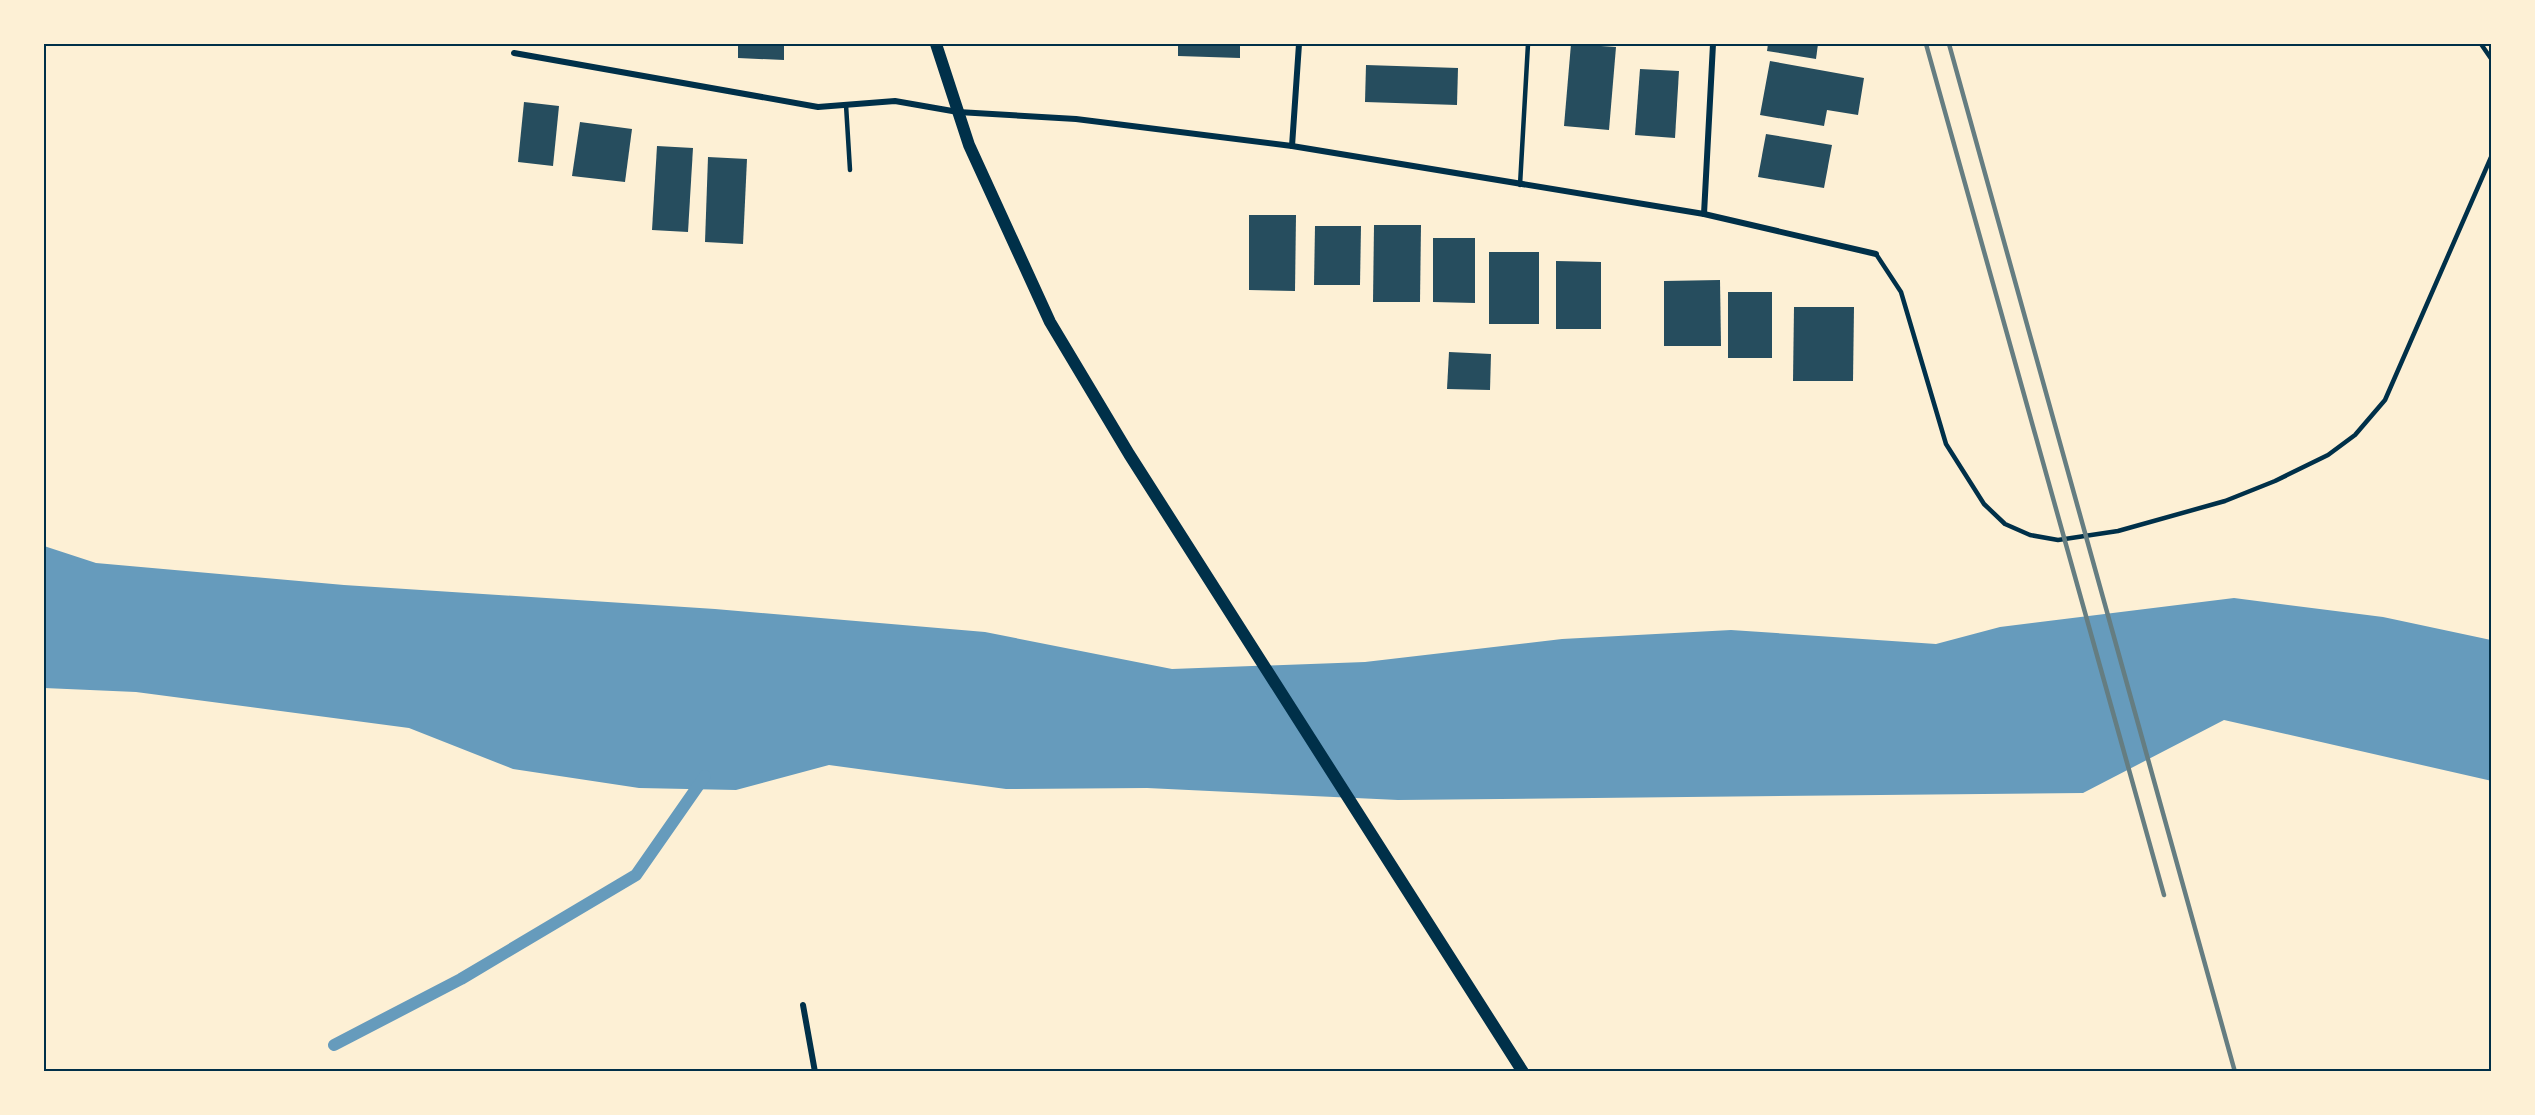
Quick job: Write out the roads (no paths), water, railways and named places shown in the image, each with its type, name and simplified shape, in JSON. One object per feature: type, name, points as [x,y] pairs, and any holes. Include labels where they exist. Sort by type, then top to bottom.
[{"type":"main road","points":[[936,44],[969,146],[1050,322],[1129,454],[1523,1071]]},
{"type":"street","points":[[1292,146],[1299,44]]},
{"type":"street","points":[[1704,214],[1713,44]]},
{"type":"street","points":[[514,53],[818,107],[895,101],[958,112],[1076,119],[1292,146],[1704,214],[1876,254]]},
{"type":"street","points":[[803,1005],[815,1071]]},
{"type":"lane","points":[[1520,185],[1528,44]]},
{"type":"lane","points":[[2481,44],[2492,60]]},
{"type":"lane","points":[[846,105],[850,170]]},
{"type":"lane","points":[[1876,254],[1901,292],[1946,444],[1984,504],[2005,524],[2030,535],[2058,540],[2118,531],[2156,523],[2225,501],[2328,455],[2355,435],[2385,400],[2492,155]]},
{"type":"water","points":[[44,546],[96,563],[344,585],[715,609],[985,632],[1172,669],[1365,662],[1562,639],[1731,630],[1936,644],[2000,627],[2234,598],[2383,617],[2491,640],[2492,781],[2224,720],[2083,793],[1398,800],[1147,788],[1006,789],[829,765],[736,790],[639,788],[513,769],[409,728],[136,692],[44,688]]},
{"type":"waterway","points":[[334,1045],[461,979],[636,875],[705,776]]},
{"type":"railway","points":[[1926,44],[2164,895]]},
{"type":"railway","points":[[1949,44],[2235,1072]]}]
